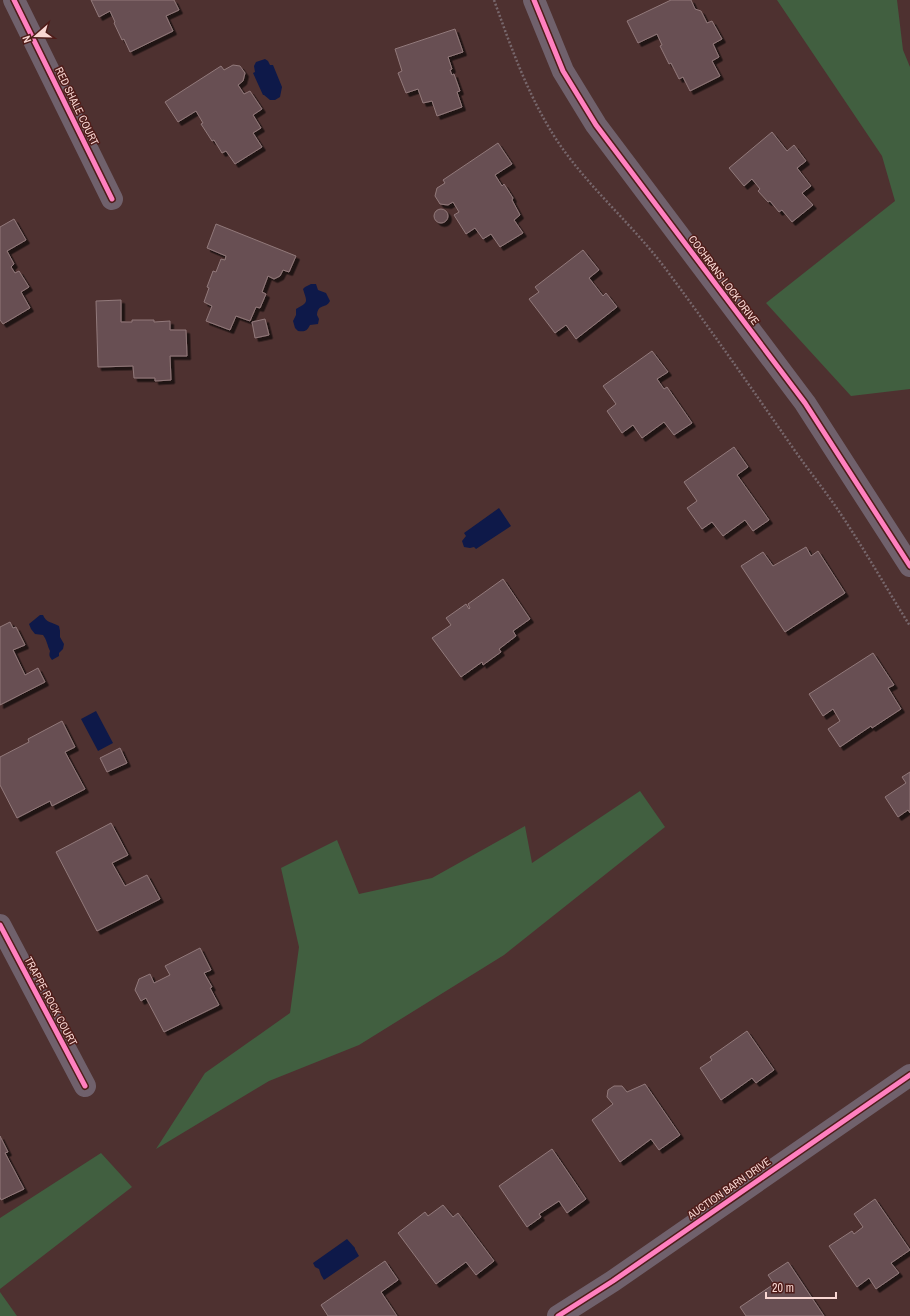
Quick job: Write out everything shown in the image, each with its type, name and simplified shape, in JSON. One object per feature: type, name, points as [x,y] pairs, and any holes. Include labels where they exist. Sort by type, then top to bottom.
[{"type":"street","name":"RED SHALE COURT","points":[[14,0],[112,199]]},
{"type":"street","name":"COCHRANS LOCK DRIVE","points":[[534,0],[563,71],[596,125],[804,403],[910,566]]},
{"type":"street","name":"TRAPPE ROCK COURT","points":[[0,925],[85,1086]]},
{"type":"street","name":"AUCTION BARN DRIVE","points":[[558,1316],[613,1282],[910,1075]]},
{"type":"path","points":[[494,0],[513,53],[525,80],[560,145],[586,178],[627,222],[661,262],[733,360],[836,508],[910,626]]},
{"type":"green space","points":[[777,0],[897,0],[903,50],[910,67],[910,389],[851,396],[766,303],[895,201],[882,156]]},
{"type":"green space","points":[[640,791],[665,827],[504,955],[359,1045],[269,1081],[156,1149],[205,1073],[290,1013],[299,947],[281,868],[337,840],[359,894],[432,878],[525,826],[532,863]]},
{"type":"green space","points":[[101,1153],[132,1187],[0,1289],[0,1218]]},
{"type":"green space","points":[[0,1292],[17,1316],[0,1316]]},
{"type":"shaded area","points":[[265,59],[270,65],[273,65],[282,87],[280,97],[275,100],[270,100],[263,95],[253,73],[255,72],[254,66],[256,62]]},
{"type":"shaded area","points":[[311,284],[316,284],[318,290],[326,293],[330,301],[326,305],[320,307],[317,315],[319,319],[318,324],[310,325],[307,330],[298,331],[295,328],[293,321],[296,315],[296,309],[305,303],[306,299],[303,289]]},
{"type":"shaded area","points":[[499,508],[511,526],[476,549],[474,547],[464,547],[462,541],[466,536],[464,533]]},
{"type":"shaded area","points":[[40,615],[43,615],[48,621],[59,626],[60,637],[64,644],[59,656],[52,660],[43,635],[35,634],[29,624]]},
{"type":"shaded area","points":[[96,711],[113,743],[98,751],[81,719]]},
{"type":"shaded area","points":[[347,1239],[355,1248],[359,1256],[324,1280],[319,1269],[315,1267],[313,1263]]},
{"type":"building","points":[[91,0],[174,0],[179,10],[166,16],[173,31],[130,52],[124,39],[122,40],[110,11],[99,17]]},
{"type":"building","points":[[671,0],[691,0],[695,9],[701,11],[707,23],[712,21],[722,39],[713,44],[719,57],[712,61],[720,76],[690,91],[683,77],[679,79],[671,63],[669,64],[660,46],[662,45],[657,34],[638,43],[627,21]]},
{"type":"building","points":[[455,29],[463,52],[448,57],[452,69],[450,70],[452,75],[454,74],[460,91],[457,92],[462,107],[437,116],[432,101],[423,103],[418,89],[406,93],[398,73],[402,71],[395,49]]},
{"type":"building","points":[[233,65],[240,66],[245,73],[243,81],[238,85],[244,94],[250,91],[262,109],[253,115],[261,128],[253,133],[262,147],[235,164],[226,151],[222,153],[214,140],[212,141],[201,124],[203,123],[196,111],[178,122],[165,102],[221,66],[224,70]]},
{"type":"building","points":[[772,132],[787,151],[794,145],[806,161],[797,168],[811,186],[802,193],[813,205],[792,222],[782,210],[779,212],[770,201],[768,202],[758,191],[760,189],[752,179],[744,186],[729,168]]},
{"type":"building","points":[[498,143],[512,164],[495,175],[502,186],[504,184],[513,198],[512,200],[520,215],[514,220],[523,233],[500,247],[491,234],[483,239],[475,228],[466,234],[454,215],[459,212],[453,202],[448,205],[440,204],[435,196],[437,188],[445,183],[443,180]]},
{"type":"building","points":[[438,209],[444,209],[448,213],[448,219],[444,223],[438,223],[434,219],[434,213]]},
{"type":"building","points":[[14,219],[26,240],[7,251],[14,264],[11,267],[15,273],[19,271],[29,287],[21,292],[30,308],[3,324],[0,320],[0,227]]},
{"type":"building","points":[[216,224],[296,256],[289,272],[283,270],[280,276],[274,279],[268,276],[262,292],[266,294],[260,308],[256,307],[250,321],[236,316],[230,330],[206,321],[212,306],[204,302],[209,288],[207,287],[213,271],[216,272],[221,259],[225,260],[226,256],[207,248]]},
{"type":"building","points":[[583,250],[599,270],[589,278],[603,296],[606,293],[617,307],[576,339],[566,325],[555,333],[529,299],[539,292],[535,287]]},
{"type":"building","points":[[121,300],[121,322],[132,322],[132,320],[154,320],[154,322],[170,321],[170,330],[186,330],[187,356],[170,356],[171,380],[155,381],[155,378],[134,378],[133,366],[98,367],[96,301]]},
{"type":"building","points":[[265,319],[269,335],[255,338],[252,322]]},
{"type":"building","points":[[652,351],[668,372],[657,379],[664,389],[667,387],[692,423],[674,435],[664,422],[642,438],[633,425],[622,433],[607,411],[616,404],[603,386]]},
{"type":"building","points":[[734,447],[748,467],[737,475],[769,520],[753,531],[745,520],[723,536],[712,522],[702,529],[687,508],[697,501],[684,482]]},
{"type":"building","points":[[806,547],[811,556],[818,551],[845,593],[785,632],[741,566],[763,552],[773,566]]},
{"type":"building","points":[[503,579],[530,619],[513,631],[516,636],[499,649],[501,652],[483,665],[482,662],[461,677],[432,638],[451,625],[446,618],[466,604],[469,609],[468,604]]},
{"type":"building","points":[[10,622],[13,628],[16,627],[25,645],[13,650],[25,675],[38,668],[45,682],[0,705],[0,627]]},
{"type":"building","points":[[873,653],[894,685],[888,688],[901,709],[872,728],[871,726],[840,747],[828,729],[840,721],[833,709],[823,716],[809,694]]},
{"type":"building","points":[[62,721],[75,747],[65,752],[85,789],[52,806],[50,801],[17,818],[0,785],[0,757],[29,742],[28,739]]},
{"type":"building","points":[[120,748],[127,763],[107,772],[100,758]]},
{"type":"building","points":[[910,772],[910,813],[908,810],[898,817],[885,797],[906,783],[902,777]]},
{"type":"building","points":[[111,823],[128,855],[112,863],[125,886],[147,875],[160,899],[97,931],[56,852]]},
{"type":"building","points":[[200,948],[211,970],[204,973],[212,987],[210,988],[219,1005],[164,1032],[146,998],[141,1001],[135,990],[139,979],[150,974],[154,983],[170,975],[165,966]]},
{"type":"building","points":[[747,1031],[774,1070],[756,1083],[752,1078],[721,1100],[700,1068],[712,1060],[710,1057]]},
{"type":"building","points":[[645,1084],[680,1135],[659,1150],[651,1139],[620,1162],[592,1120],[613,1104],[607,1097],[608,1090],[614,1086],[622,1086],[627,1092]]},
{"type":"building","points":[[0,1136],[8,1152],[5,1153],[24,1189],[1,1200],[0,1197]]},
{"type":"building","points":[[552,1149],[586,1199],[567,1213],[559,1201],[539,1214],[541,1217],[527,1227],[499,1186]]},
{"type":"building","points":[[875,1199],[910,1250],[891,1263],[899,1273],[876,1289],[869,1278],[857,1287],[829,1246],[852,1231],[854,1234],[863,1227],[854,1214]]},
{"type":"building","points":[[443,1205],[453,1217],[458,1213],[494,1261],[476,1275],[466,1262],[436,1284],[398,1233],[425,1212],[428,1216]]},
{"type":"building","points":[[385,1261],[398,1280],[381,1292],[397,1316],[328,1316],[321,1305]]},
{"type":"building","points":[[788,1262],[824,1316],[746,1316],[740,1307],[774,1284],[768,1275]]},
{"type":"cycle path","points":[[14,0],[112,199]]},
{"type":"cycle path","points":[[534,0],[563,71],[596,125],[805,403],[910,566]]},
{"type":"cycle path","points":[[0,925],[85,1086]]},
{"type":"cycle path","points":[[558,1316],[613,1281],[910,1075]]}]
